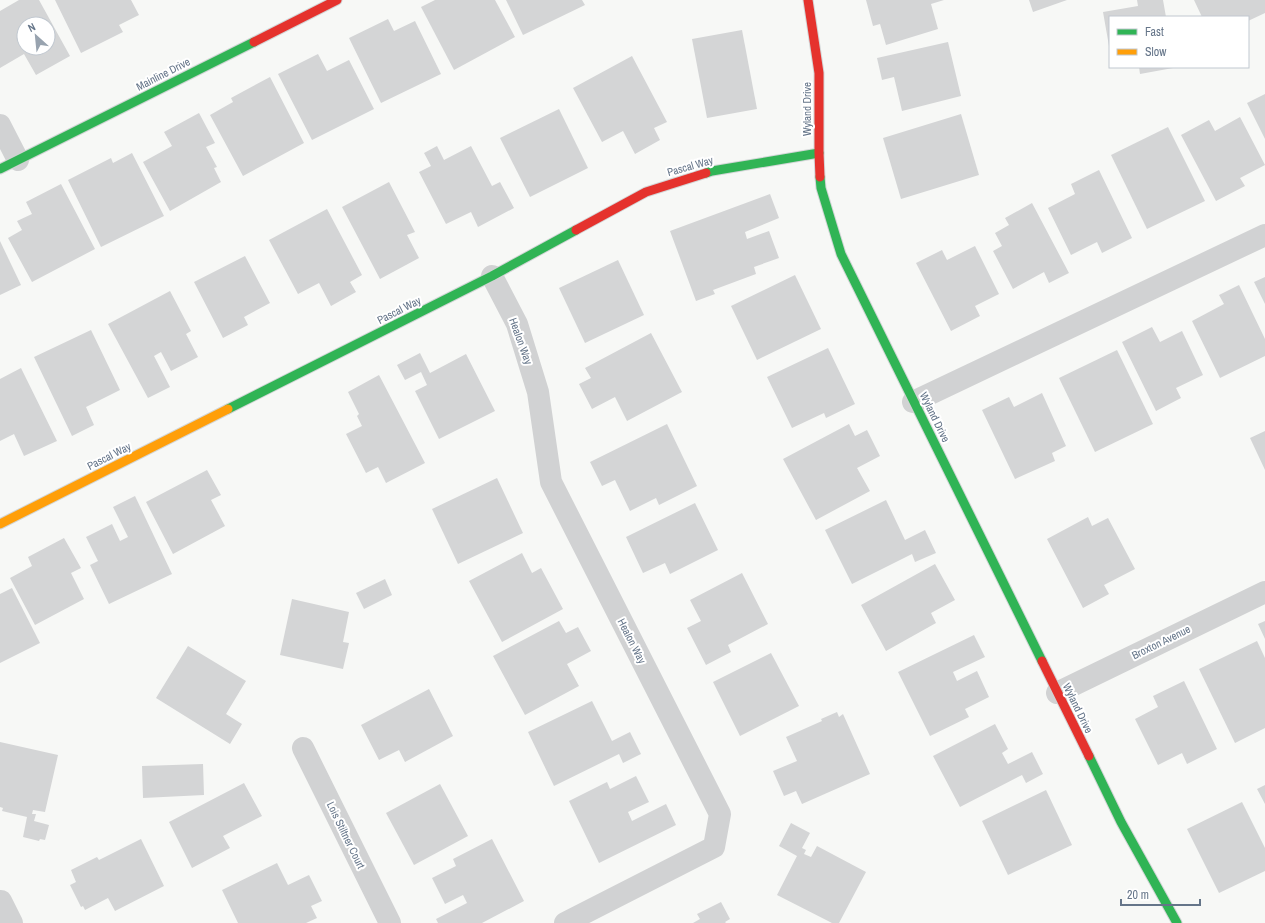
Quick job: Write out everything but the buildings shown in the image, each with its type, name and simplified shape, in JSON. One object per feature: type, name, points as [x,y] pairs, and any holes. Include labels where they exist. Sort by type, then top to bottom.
[{"type":"street","name":"Mainline Drive","points":[[9,165],[337,0]]},
{"type":"street","name":"Wyland Drive","points":[[808,0],[819,73],[819,153],[821,188],[841,254],[1120,822],[1177,923]]},
{"type":"street","points":[[0,125],[9,165]]},
{"type":"street","name":"Pascal Way","points":[[0,524],[492,276],[646,192],[712,171],[819,153]]},
{"type":"street","points":[[914,402],[1265,235]]},
{"type":"street","name":"Healon Way","points":[[492,276],[517,324],[538,392],[551,482],[720,814],[714,847],[565,923]]},
{"type":"street","name":"Broxton Avenue","points":[[1057,693],[1265,592]]},
{"type":"street","name":"Lois Stiltner Court","points":[[303,748],[390,923]]},
{"type":"street","points":[[1,901],[12,923]]},
{"type":"traffic: fast","points":[[0,169],[254,42]]},
{"type":"traffic: fast","points":[[706,173],[819,153]]},
{"type":"traffic: fast","points":[[820,177],[821,188],[841,254],[1042,661]]},
{"type":"traffic: fast","points":[[228,409],[492,276],[576,230]]},
{"type":"traffic: fast","points":[[1089,756],[1121,822],[1177,923]]},
{"type":"traffic: slow","points":[[0,524],[228,409]]},
{"type":"traffic: jam","points":[[254,42],[337,0]]},
{"type":"traffic: jam","points":[[808,0],[819,73],[820,177]]},
{"type":"traffic: jam","points":[[576,230],[646,192],[706,173]]},
{"type":"traffic: jam","points":[[1042,661],[1089,756]]}]
